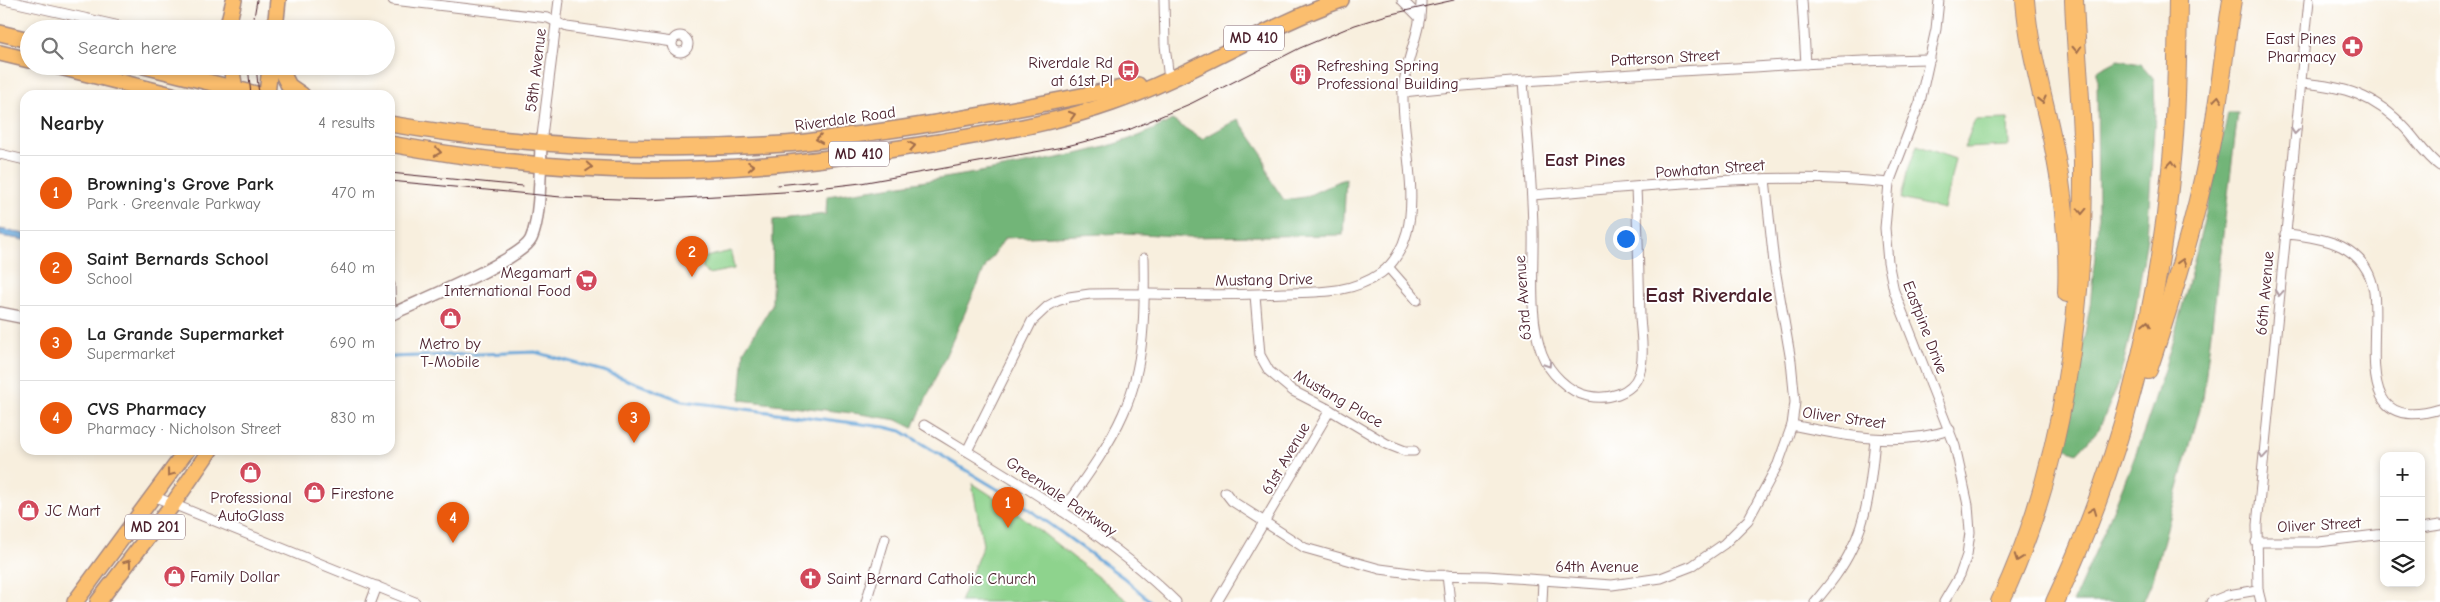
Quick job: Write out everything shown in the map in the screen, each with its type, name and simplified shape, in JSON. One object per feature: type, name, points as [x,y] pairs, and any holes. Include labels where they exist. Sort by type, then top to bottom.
[{"type":"highway","points":[[2025,0],[2031,52],[2055,152],[2061,186],[2068,281],[2067,310],[2060,360],[2027,533]]},
{"type":"highway","points":[[2000,602],[2027,533],[2044,478],[2060,415],[2072,345],[2078,282],[2083,161],[2074,0]]},
{"type":"highway","points":[[2101,489],[2141,355],[2159,264],[2171,169],[2178,0]]},
{"type":"highway","points":[[2055,602],[2144,382],[2190,236],[2210,147],[2232,0]]},
{"type":"main road","points":[[230,20],[234,0]]},
{"type":"main road","points":[[233,20],[234,0]]},
{"type":"main road","points":[[276,20],[278,0]]},
{"type":"main road","name":"Riverdale Road","points":[[540,164],[660,170],[775,165],[883,151],[1068,117],[1113,103],[1169,80],[1274,28],[1341,0]]},
{"type":"main road","points":[[0,33],[20,38]]},
{"type":"main road","points":[[0,52],[20,58]]},
{"type":"main road","points":[[92,75],[152,90]]},
{"type":"main road","points":[[176,75],[228,90]]},
{"type":"main road","points":[[232,75],[235,90]]},
{"type":"main road","points":[[268,90],[269,75]]},
{"type":"main road","points":[[284,75],[289,86],[295,90]]},
{"type":"main road","name":"Riverdale Road","points":[[540,144],[668,150],[784,144],[926,125],[1169,80]]},
{"type":"main road","name":"MD 410","points":[[395,125],[540,144]]},
{"type":"main road","name":"MD 410","points":[[395,145],[441,153],[540,164]]},
{"type":"main road","name":"MD 201","points":[[75,602],[183,455]]},
{"type":"main road","name":"MD 201","points":[[98,602],[173,504],[207,455]]},
{"type":"street","points":[[4,0],[93,20]]},
{"type":"street","points":[[394,0],[548,18],[567,26],[672,42]]},
{"type":"street","name":"58th Avenue","points":[[540,144],[559,0]]},
{"type":"street","points":[[1164,0],[1165,46],[1169,80]]},
{"type":"street","points":[[1402,0],[1420,18]]},
{"type":"street","name":"Mustang Drive","points":[[967,451],[1024,333],[1048,306],[1069,297],[1090,294],[1255,295],[1324,292],[1346,289],[1374,278],[1388,267],[1403,244],[1409,219],[1403,92],[1420,18],[1421,0]]},
{"type":"street","points":[[1802,0],[1806,64]]},
{"type":"street","name":"Eastpine Drive","points":[[1939,0],[1930,59],[1914,122],[1890,183],[1885,228],[1888,262],[1894,291],[1950,430],[1964,484],[1970,532],[1964,564],[1944,602]]},
{"type":"street","name":"66th Avenue","points":[[2261,602],[2258,590],[2256,542],[2284,234],[2309,0]]},
{"type":"street","name":"Patterson Street","points":[[1403,92],[1523,82],[1806,64],[1930,59]]},
{"type":"street","name":"63rd Avenue","points":[[1523,82],[1532,195],[1536,327],[1542,354],[1548,365],[1564,384],[1576,392],[1599,398],[1623,392],[1637,378],[1640,367],[1641,341],[1636,188]]},
{"type":"street","points":[[2300,83],[2328,84],[2348,89],[2377,103],[2398,121],[2440,166]]},
{"type":"street","points":[[395,312],[506,261],[525,247],[531,240],[537,215],[540,144]]},
{"type":"street","points":[[0,154],[20,159]]},
{"type":"street","name":"Powhatan Street","points":[[1532,195],[1765,179],[1812,178],[1890,183]]},
{"type":"street","name":"64th Avenue","points":[[1265,522],[1305,548],[1380,570],[1447,575],[1502,576],[1543,581],[1629,584],[1661,578],[1692,566],[1724,544],[1748,520],[1778,464],[1792,425],[1795,402],[1791,361],[1774,263],[1765,179]]},
{"type":"street","points":[[2284,234],[2327,239],[2346,249],[2362,263],[2372,281],[2374,292],[2375,374],[2380,397],[2390,407],[2402,413],[2420,414],[2440,409]]},
{"type":"street","points":[[1062,511],[1108,442],[1124,412],[1140,349],[1144,295],[1144,258]]},
{"type":"street","points":[[1388,267],[1417,300]]},
{"type":"street","name":"Mustang Place","points":[[1255,295],[1258,345],[1263,364],[1276,379],[1293,391],[1330,410],[1387,444],[1406,451],[1414,451]]},
{"type":"street","points":[[0,312],[20,317]]},
{"type":"street","name":"61st Avenue","points":[[1217,602],[1330,410]]},
{"type":"street","name":"Greenvale Parkway","points":[[924,425],[1062,511],[1141,569],[1176,602]]},
{"type":"street","name":"Oliver Street","points":[[1792,425],[1875,440],[1910,438],[1950,430]]},
{"type":"street","points":[[1816,602],[1832,582],[1852,549],[1860,531],[1870,494],[1875,440]]},
{"type":"street","points":[[1225,492],[1232,502],[1265,522]]},
{"type":"street","points":[[153,496],[415,602]]},
{"type":"street","points":[[2425,527],[2440,525]]},
{"type":"street","name":"Oliver Street","points":[[2256,542],[2319,542],[2380,534]]},
{"type":"street","points":[[866,602],[885,538]]},
{"type":"street","points":[[1447,575],[1450,602]]},
{"type":"street","points":[[1542,602],[1543,581]]},
{"type":"street","points":[[371,602],[377,586]]},
{"type":"street","points":[[2211,602],[2228,595],[2258,590]]},
{"type":"green space","points":[[2118,60],[2141,64],[2154,79],[2155,115],[2147,237],[2134,320],[2118,385],[2099,429],[2077,453],[2064,448],[2090,306],[2098,226],[2097,71]]},
{"type":"green space","points":[[2228,113],[2238,113],[2203,398],[2153,579],[2143,602],[2073,602],[2128,474],[2157,392],[2191,274]]},
{"type":"green space","points":[[1238,119],[1262,153],[1270,179],[1284,200],[1305,197],[1346,178],[1343,235],[1190,237],[1126,233],[1005,238],[986,266],[913,428],[897,420],[860,414],[740,400],[744,351],[772,305],[773,220],[826,214],[827,196],[1069,156],[1132,138],[1172,120],[1202,139]]},
{"type":"green space","points":[[2008,119],[2009,146],[1964,148],[1975,120]]},
{"type":"green space","points":[[1917,145],[1955,159],[1944,209],[1901,199],[1907,173]]},
{"type":"green space","points":[[731,251],[734,269],[708,274],[703,268],[702,258]]},
{"type":"green space","points":[[972,483],[1014,510],[1129,602],[960,602],[983,545]]},
{"type":"water","points":[[0,229],[20,233],[20,239],[0,236]]},
{"type":"waterway","points":[[395,357],[535,352],[604,371],[683,401],[885,427],[901,431],[1022,504],[1124,578],[1151,602]]},
{"type":"tram line","points":[[254,20],[257,0]]},
{"type":"tram line","points":[[395,181],[561,197],[648,200],[784,192],[861,183],[1063,147],[1126,131],[1192,103],[1300,48],[1355,25],[1387,15],[1454,0]]},
{"type":"tram line","points":[[249,75],[250,90]]},
{"type":"tram line","points":[[257,75],[258,90]]},
{"type":"tram line","points":[[395,173],[523,186]]},
{"type":"tram line","points":[[777,185],[817,181]]},
{"type":"place","name":"East Pines Pharmacy","points":[[2352,47]]},
{"type":"place","name":"Riverdale Rd at 61st Pl","points":[[1129,71]]},
{"type":"place","name":"Refreshing Spring Professional Building","points":[[1301,74]]},
{"type":"place","name":"Saint Bernards School","points":[[692,277]]},
{"type":"place","name":"Megamart International Food","points":[[587,281]]},
{"type":"place","name":"Metro by T-Mobile","points":[[450,319]]},
{"type":"place","name":"La Grande Supermarket","points":[[634,443]]},
{"type":"place","name":"Professional AutoGlass","points":[[251,473]]},
{"type":"place","name":"Firestone","points":[[315,493]]},
{"type":"place","name":"JC Mart","points":[[29,510]]},
{"type":"place","name":"Browning's Grove Park","points":[[1008,528]]},
{"type":"place","name":"CVS Pharmacy","points":[[453,543]]},
{"type":"place","name":"Family Dollar","points":[[174,576]]},
{"type":"place","name":"Saint Bernard Catholic Church","points":[[811,578]]},
{"type":"district","name":"East Pines","points":[[1585,160]]},
{"type":"district","name":"East Riverdale","points":[[1709,295]]}]
